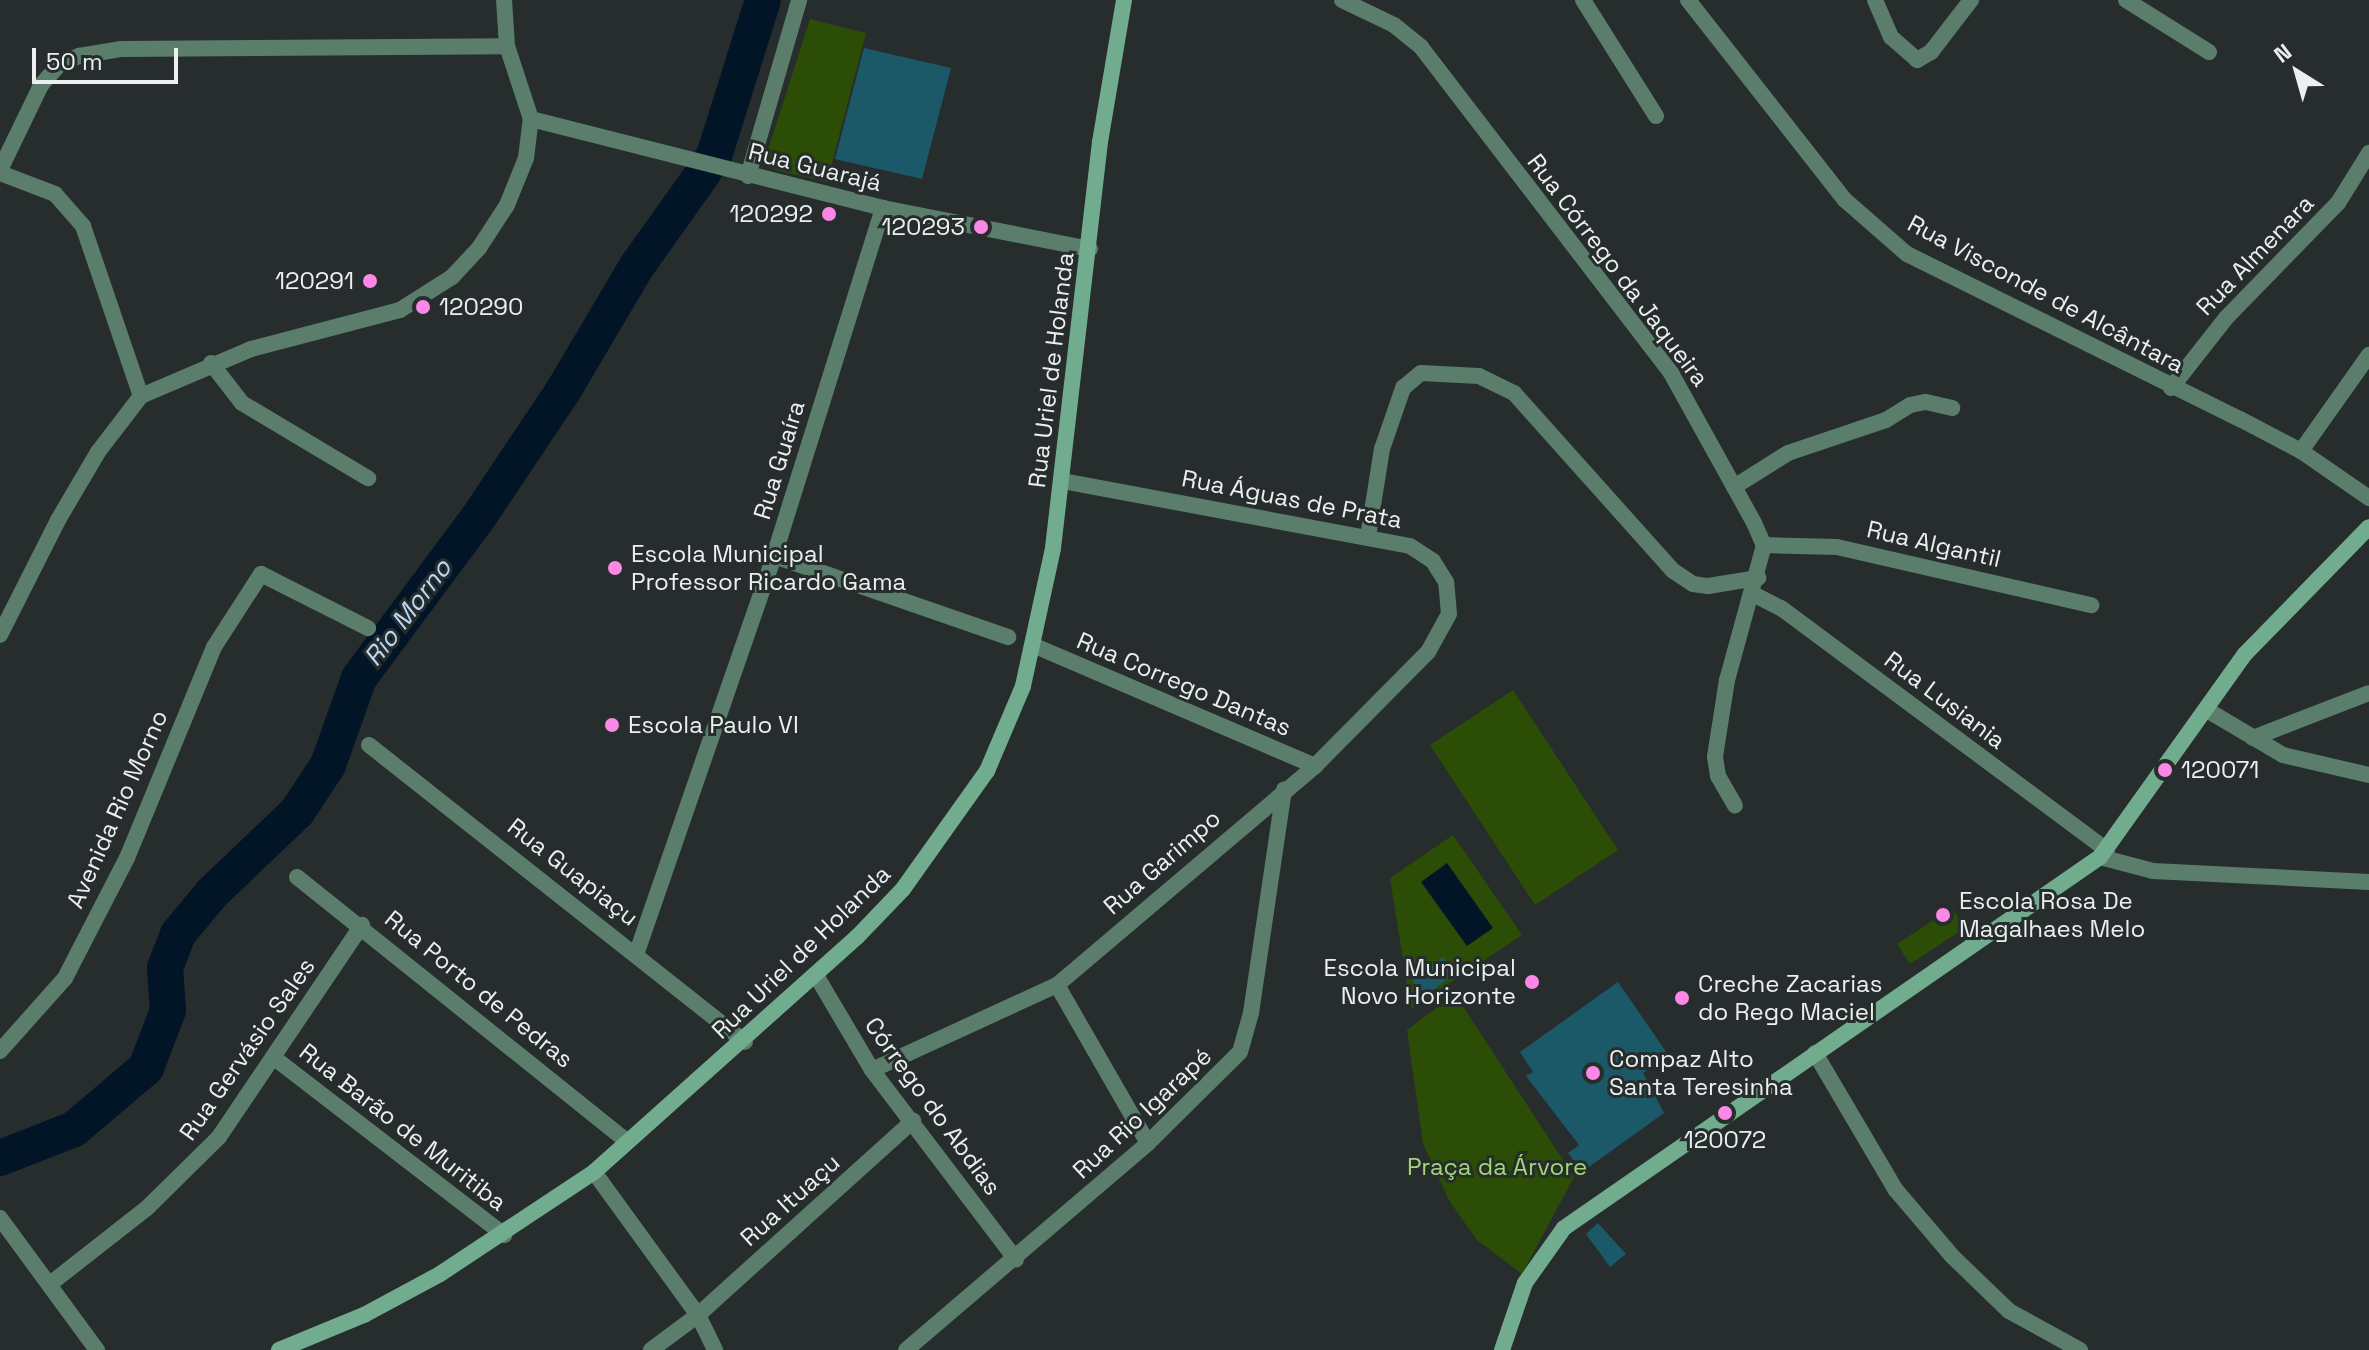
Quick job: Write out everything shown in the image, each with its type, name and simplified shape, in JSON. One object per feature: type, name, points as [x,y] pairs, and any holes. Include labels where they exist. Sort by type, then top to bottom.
[{"type":"main road","name":"Rua Uriel de Holanda","points":[[279,1350],[364,1315],[504,1235],[594,1172],[817,977],[903,889],[954,823],[1009,725],[1035,646],[1062,481],[1100,142],[1124,0]]},
{"type":"main road","points":[[1502,1350],[1525,1283],[1564,1228],[2103,854],[2245,654],[2369,527]]},
{"type":"street","points":[[0,635],[98,452],[141,396],[211,363],[400,310],[452,277],[479,248],[507,205],[526,158],[531,119],[507,46],[504,0]]},
{"type":"street","points":[[748,176],[799,0]]},
{"type":"street","name":"Rua Córrego da Jaqueira","points":[[1342,0],[1394,25],[1421,47],[1671,373],[1764,545]]},
{"type":"street","points":[[1583,0],[1656,116]]},
{"type":"street","name":"Rua Visconde de Alcântara","points":[[1688,0],[1845,200],[1907,254],[2301,451],[2369,498]]},
{"type":"street","points":[[1875,0],[1891,37],[1917,60],[1931,52],[1971,0]]},
{"type":"street","points":[[2126,0],[2209,52]]},
{"type":"street","points":[[141,396],[83,226],[68,204],[23,178],[0,171],[41,85],[60,64],[79,56],[121,49],[507,46]]},
{"type":"street","name":"Rua Guarajá","points":[[531,119],[663,155],[883,208],[1090,249]]},
{"type":"street","name":"Rua Almenara","points":[[2171,388],[2226,318],[2338,203],[2369,153]]},
{"type":"street","name":"Rua Guaíra","points":[[637,952],[774,556],[883,208]]},
{"type":"street","points":[[963,243],[969,225]]},
{"type":"street","points":[[2301,451],[2369,355]]},
{"type":"street","points":[[211,363],[242,403],[368,478]]},
{"type":"street","points":[[1368,537],[1382,449],[1395,406],[1410,380],[1437,372],[1502,383],[1558,437],[1672,570],[1693,584],[1755,586]]},
{"type":"street","points":[[1734,487],[1788,453],[1886,420],[1910,405],[1926,402],[1952,408]]},
{"type":"street","name":"Rua Águas de Prata","points":[[1062,481],[1410,546],[1433,561],[1450,599],[1441,632]]},
{"type":"street","points":[[1735,805],[1718,776],[1716,742],[1727,680],[1764,545]]},
{"type":"street","name":"Rua Algantil","points":[[1764,545],[1837,547],[2091,605]]},
{"type":"street","points":[[774,556],[1008,637]]},
{"type":"street","name":"Avenida Rio Morno","points":[[0,1051],[65,978],[127,858],[214,647],[261,574],[368,628]]},
{"type":"street","name":"Rua Lusiania","points":[[1755,586],[2103,854]]},
{"type":"street","points":[[0,601],[12,614]]},
{"type":"street","name":"Rua Garimpo","points":[[872,1070],[1057,985],[1284,789],[1315,766],[1411,671],[1441,632]]},
{"type":"street","name":"Rua Corrego Dantas","points":[[1035,646],[1315,766]]},
{"type":"street","points":[[2253,738],[2369,693]]},
{"type":"street","points":[[2207,710],[2253,738],[2310,764],[2369,775]]},
{"type":"street","name":"Rua Guapiaçu","points":[[369,745],[637,952],[745,1042]]},
{"type":"street","name":"Rua Rio Igarapé","points":[[906,1350],[1016,1260],[1148,1143],[1221,1075],[1247,1039],[1284,789]]},
{"type":"street","points":[[2103,854],[2153,871],[2369,882]]},
{"type":"street","name":"Rua Porto de Pedras","points":[[297,877],[362,925],[627,1141]]},
{"type":"street","name":"Rua Gervásio Sales","points":[[50,1284],[185,1174],[219,1137],[362,925]]},
{"type":"street","name":"Córrego do Abdias","points":[[817,977],[872,1070],[1016,1260]]},
{"type":"street","points":[[1057,985],[1148,1143]]},
{"type":"street","points":[[1815,1053],[1895,1189],[1952,1256],[2009,1311],[2080,1350]]},
{"type":"street","name":"Rua Barão de Muritiba","points":[[273,1057],[504,1235]]},
{"type":"street","name":"Rua Ituaçu","points":[[651,1350],[698,1315],[913,1121]]},
{"type":"street","points":[[594,1172],[698,1315],[715,1350]]},
{"type":"street","points":[[0,1218],[97,1350]]},
{"type":"green space","points":[[810,19],[866,33],[827,182],[775,170],[766,156]]},
{"type":"green space","points":[[1513,690],[1618,850],[1535,905],[1430,745]]},
{"type":"green space","points":[[1453,835],[1522,935],[1411,1009],[1390,878]]},
{"type":"green space","points":[[1952,908],[1965,928],[1910,964],[1897,944]]},
{"type":"green space","name":"Praça da Árvore","points":[[1455,994],[1574,1177],[1522,1274],[1477,1240],[1450,1202],[1423,1144],[1407,1030]]},
{"type":"water","points":[[1447,863],[1493,928],[1467,946],[1421,882]]},
{"type":"building","points":[[864,48],[951,68],[922,179],[835,159]]},
{"type":"building","points":[[1443,957],[1455,973],[1424,997],[1412,981]]},
{"type":"building","points":[[1618,982],[1669,1056],[1643,1073],[1664,1113],[1582,1172],[1568,1153],[1579,1145],[1526,1076],[1533,1072],[1520,1052]]},
{"type":"building","points":[[1598,1223],[1626,1254],[1610,1267],[1586,1234]]},
{"type":"waterway","name":"Rio Morno","points":[[0,1158],[74,1129],[146,1068],[168,1010],[165,968],[178,934],[212,893],[297,812],[328,765],[359,678],[478,518],[563,391],[637,266],[703,173],[715,153],[763,0]]},
{"type":"place","name":"120292","points":[[829,214]]},
{"type":"place","name":"120293","points":[[981,227]]},
{"type":"place","name":"120291","points":[[370,281]]},
{"type":"place","name":"120290","points":[[423,307]]},
{"type":"place","name":"Escola Municipal Professor Ricardo Gama","points":[[615,568]]},
{"type":"place","name":"Escola Paulo VI","points":[[612,725]]},
{"type":"place","name":"120071","points":[[2165,770]]},
{"type":"place","name":"Escola Rosa De Magalhaes Melo","points":[[1943,915]]},
{"type":"place","name":"Escola Municipal Novo Horizonte","points":[[1532,982]]},
{"type":"place","name":"Creche Zacarias do Rego Maciel","points":[[1682,998]]},
{"type":"place","name":"Compaz Alto Santa Teresinha","points":[[1593,1073]]},
{"type":"place","name":"120072","points":[[1725,1113]]}]
